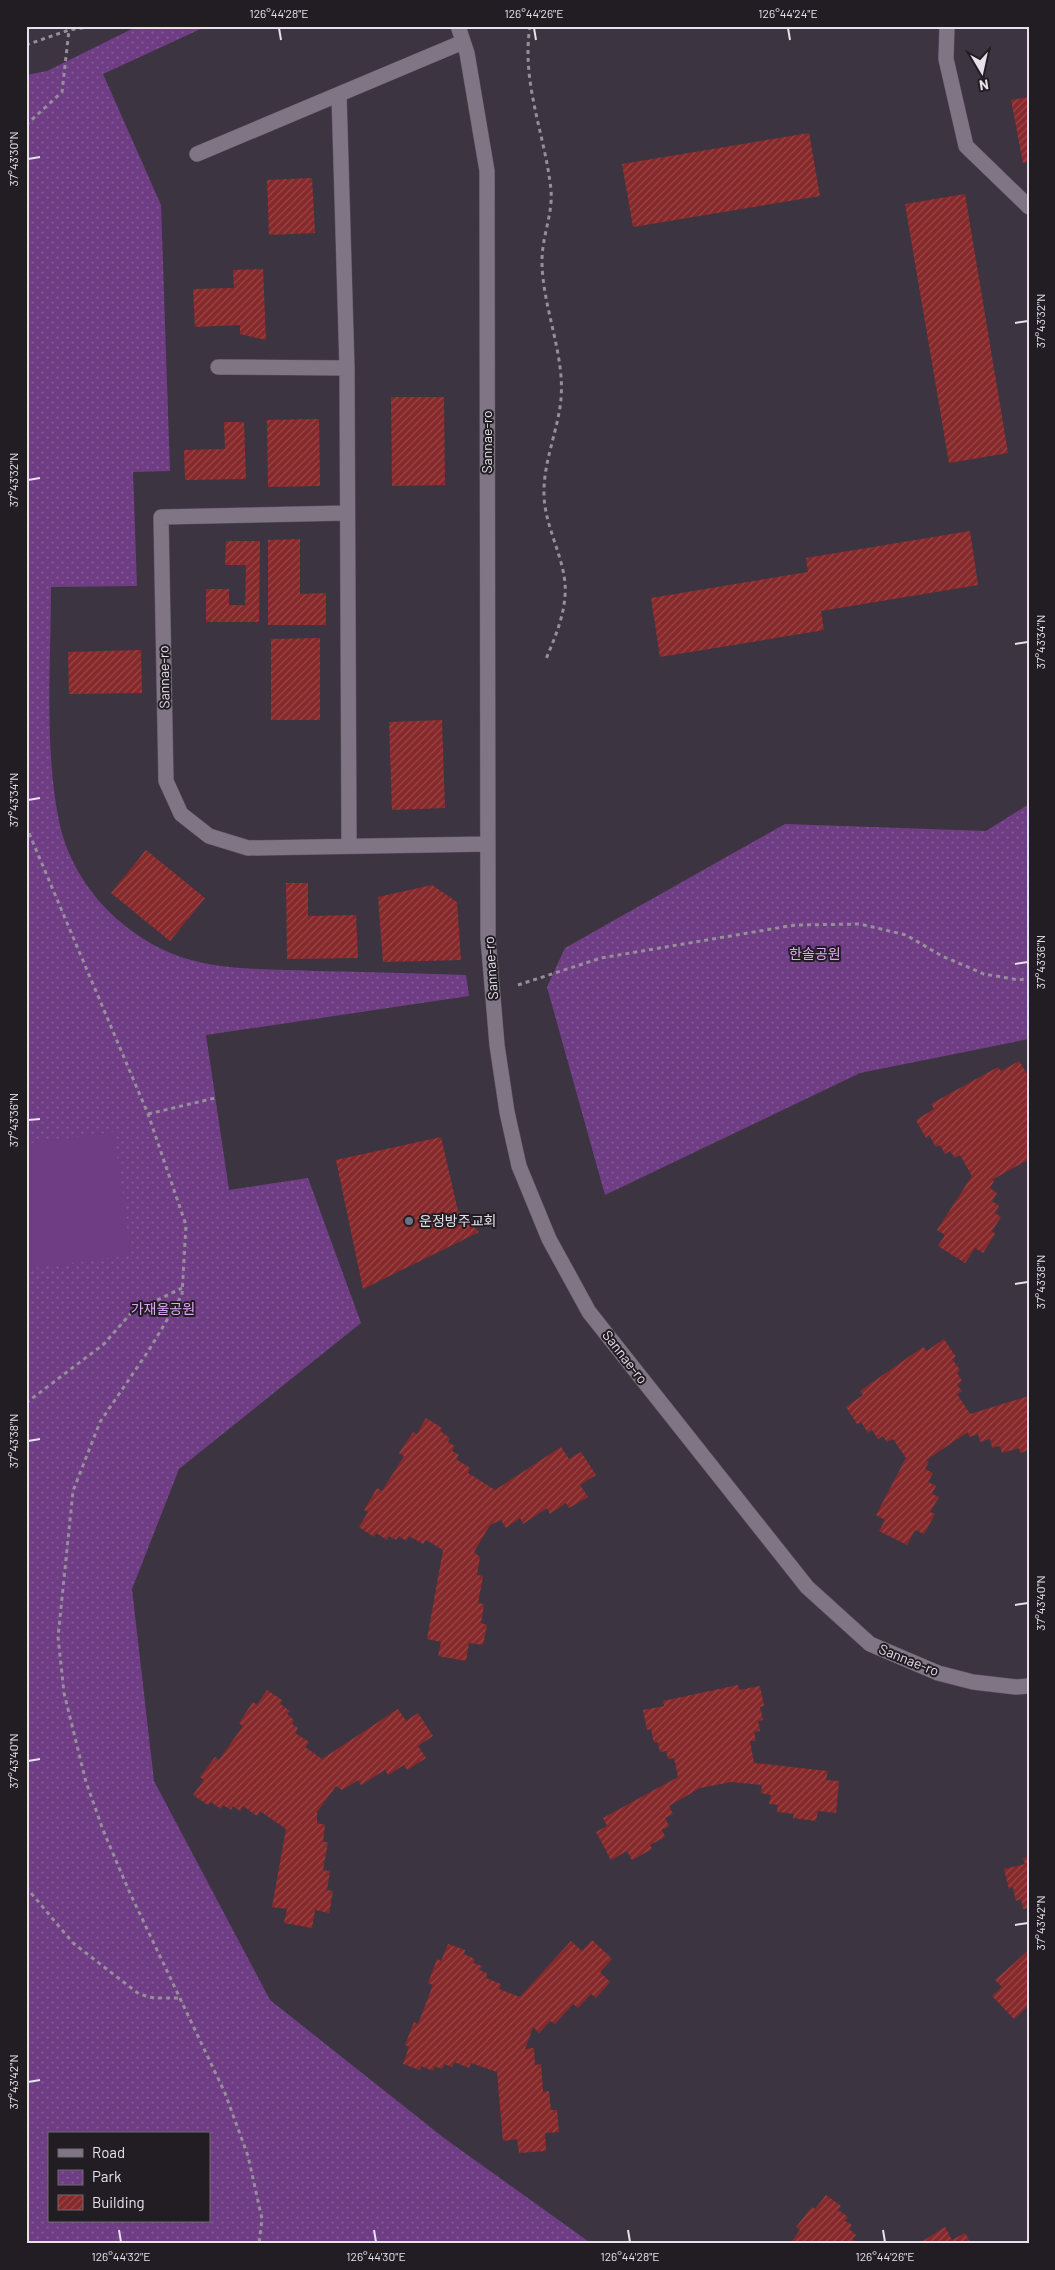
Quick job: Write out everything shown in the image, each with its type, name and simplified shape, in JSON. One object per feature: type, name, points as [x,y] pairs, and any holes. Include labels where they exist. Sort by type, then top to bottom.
[{"type":"street","name":"Sannae-ro","points":[[458,26],[476,98],[487,171],[488,938],[497,1045],[507,1112],[519,1166],[549,1239],[589,1312],[807,1587],[870,1644],[938,1672],[956,1677],[1016,1687],[1029,1686]]},
{"type":"street","points":[[947,26],[946,59],[966,146],[1029,207]]},
{"type":"street","points":[[196,154],[463,42]]},
{"type":"street","points":[[339,94],[347,368],[349,846]]},
{"type":"street","points":[[218,367],[347,368]]},
{"type":"street","name":"Sannae-ro","points":[[347,513],[161,516],[166,781],[181,814],[209,836],[248,848],[487,844]]},
{"type":"path","points":[[26,44],[69,30],[94,26]]},
{"type":"path","points":[[530,26],[527,47],[528,81],[551,190],[550,212],[544,234],[542,261],[544,291],[560,370],[561,397],[546,467],[544,494],[548,522],[565,583],[562,618],[546,659]]},
{"type":"path","points":[[26,125],[62,92],[69,30]]},
{"type":"path","points":[[26,826],[148,1114],[186,1225],[182,1295],[149,1350],[100,1422],[73,1491],[58,1637],[64,1693],[86,1782],[103,1830],[128,1891],[182,1998],[225,2093],[248,2156],[262,2219],[259,2244]]},
{"type":"path","points":[[493,993],[601,958],[795,925],[860,924],[906,935],[942,956],[984,974],[1018,980],[1029,978]]},
{"type":"path","points":[[148,1114],[215,1098]]},
{"type":"path","points":[[26,1403],[104,1344],[131,1312],[182,1288]]},
{"type":"path","points":[[26,1887],[73,1943],[139,1994],[154,1998],[182,1998]]},
{"type":"green space","name":"가재울공원","points":[[138,26],[207,26],[103,74],[161,205],[170,471],[133,472],[137,586],[51,587],[49,705],[51,764],[59,821],[65,843],[74,864],[86,883],[115,918],[153,944],[189,960],[206,964],[261,969],[466,975],[469,996],[206,1035],[229,1190],[308,1178],[361,1323],[179,1469],[132,1589],[154,1781],[270,2000],[444,2138],[592,2244],[26,2244],[26,75],[47,71]]},
{"type":"green space","name":"한솔공원","points":[[1029,804],[1029,1039],[860,1073],[605,1195],[547,987],[565,948],[785,824],[986,831]]},
{"type":"green space","points":[[114,1132],[131,1255],[27,1269],[26,1144]]},
{"type":"building","points":[[1029,97],[1029,162],[1023,163],[1011,100]]},
{"type":"building","points":[[809,133],[820,196],[633,227],[622,164]]},
{"type":"building","points":[[312,178],[315,233],[269,235],[267,180]]},
{"type":"building","points":[[965,194],[1008,453],[949,463],[905,204]]},
{"type":"building","points":[[263,269],[266,340],[240,334],[240,325],[195,327],[193,289],[234,288],[233,270]]},
{"type":"building","points":[[391,397],[444,397],[445,485],[392,486]]},
{"type":"building","points":[[319,419],[320,486],[268,487],[267,420]]},
{"type":"building","points":[[224,422],[244,422],[246,479],[185,480],[184,450],[225,449]]},
{"type":"building","points":[[970,531],[978,585],[821,611],[824,630],[660,657],[651,598],[808,572],[806,558]]},
{"type":"building","points":[[300,539],[300,594],[326,593],[326,625],[268,625],[268,540]]},
{"type":"building","points":[[226,541],[260,541],[259,622],[206,622],[206,589],[229,589],[229,605],[245,605],[246,565],[225,565]]},
{"type":"building","points":[[320,638],[320,720],[271,720],[271,639]]},
{"type":"building","points":[[141,650],[142,693],[69,694],[68,652]]},
{"type":"building","points":[[442,720],[445,808],[392,810],[389,722]]},
{"type":"building","points":[[146,850],[205,898],[170,941],[111,893]]},
{"type":"building","points":[[286,883],[308,883],[308,916],[356,915],[358,958],[287,959]]},
{"type":"building","points":[[432,885],[457,902],[461,960],[383,962],[378,897]]},
{"type":"building","points":[[1019,1061],[1029,1077],[1026,1081],[1029,1085],[1029,1159],[992,1180],[994,1181],[990,1188],[997,1193],[992,1201],[999,1206],[995,1213],[1001,1217],[992,1231],[995,1234],[983,1253],[975,1248],[965,1263],[938,1246],[945,1235],[937,1230],[972,1176],[960,1155],[955,1158],[950,1151],[945,1154],[940,1145],[936,1147],[929,1135],[926,1138],[916,1120],[934,1109],[931,1104],[998,1067],[1001,1071]]},
{"type":"building","name":"운정방주교회","points":[[441,1137],[458,1211],[479,1232],[363,1289],[336,1160]]},
{"type":"building","points":[[944,1339],[956,1357],[952,1359],[960,1370],[957,1373],[962,1381],[957,1385],[962,1391],[957,1394],[970,1414],[1029,1396],[1029,1450],[1020,1453],[1019,1448],[1002,1453],[1000,1446],[992,1448],[990,1439],[980,1442],[978,1434],[969,1437],[968,1432],[926,1460],[929,1462],[925,1469],[933,1473],[928,1482],[936,1486],[932,1494],[939,1497],[930,1512],[935,1514],[924,1534],[915,1530],[907,1545],[879,1531],[885,1520],[876,1515],[906,1458],[893,1439],[887,1442],[883,1436],[878,1439],[872,1430],[868,1433],[861,1422],[857,1424],[846,1407],[863,1395],[860,1391],[923,1347],[927,1351]]},
{"type":"building","points":[[426,1418],[442,1428],[440,1431],[450,1438],[448,1442],[455,1446],[452,1451],[459,1455],[456,1459],[470,1468],[468,1473],[495,1490],[561,1447],[569,1459],[581,1452],[596,1475],[580,1485],[588,1497],[569,1508],[566,1503],[550,1514],[547,1508],[523,1524],[520,1518],[506,1528],[501,1520],[490,1525],[474,1552],[480,1557],[477,1575],[483,1576],[478,1603],[484,1604],[481,1623],[487,1625],[483,1645],[469,1643],[466,1661],[438,1656],[441,1642],[427,1639],[443,1550],[426,1540],[423,1544],[409,1536],[406,1541],[399,1536],[396,1540],[389,1536],[387,1540],[376,1533],[374,1537],[359,1527],[368,1512],[364,1510],[377,1488],[382,1491],[404,1456],[399,1453],[413,1432],[417,1434]]},
{"type":"building","points":[[738,1685],[739,1690],[760,1686],[764,1706],[760,1707],[763,1720],[758,1721],[760,1731],[754,1732],[756,1741],[750,1741],[754,1763],[828,1771],[826,1780],[839,1781],[836,1813],[818,1811],[816,1821],[793,1818],[794,1814],[777,1812],[778,1805],[769,1804],[771,1795],[761,1793],[762,1785],[731,1782],[700,1788],[669,1806],[673,1814],[665,1818],[669,1826],[662,1830],[665,1837],[650,1845],[652,1849],[632,1860],[627,1851],[611,1860],[596,1832],[607,1826],[603,1818],[678,1777],[674,1758],[668,1759],[666,1751],[660,1752],[658,1742],[654,1743],[651,1729],[647,1730],[643,1710],[664,1706],[663,1701]]},
{"type":"building","points":[[267,1690],[282,1700],[280,1704],[290,1711],[287,1714],[294,1720],[292,1724],[298,1728],[295,1733],[309,1742],[305,1747],[322,1759],[398,1709],[406,1721],[418,1713],[433,1736],[418,1746],[426,1758],[407,1770],[404,1765],[388,1775],[385,1770],[361,1785],[358,1780],[342,1790],[336,1786],[317,1812],[317,1823],[325,1825],[323,1842],[328,1842],[323,1870],[330,1871],[327,1890],[333,1891],[329,1913],[315,1910],[312,1928],[284,1923],[287,1909],[272,1907],[286,1829],[260,1811],[257,1816],[243,1806],[240,1811],[233,1806],[231,1810],[223,1805],[221,1809],[211,1802],[208,1805],[193,1795],[204,1780],[200,1777],[215,1757],[219,1760],[243,1726],[239,1723],[253,1702],[257,1705]]},
{"type":"building","points":[[1029,1857],[1029,1908],[1023,1909],[1021,1899],[1016,1901],[1013,1887],[1009,1889],[1004,1869],[1025,1864],[1023,1858]]},
{"type":"building","points":[[592,1940],[612,1959],[600,1972],[610,1982],[596,1998],[591,1994],[578,2008],[573,2004],[555,2024],[550,2021],[539,2033],[533,2027],[525,2049],[534,2048],[535,2065],[541,2064],[543,2092],[549,2091],[551,2110],[557,2110],[559,2132],[545,2133],[546,2151],[519,2153],[517,2139],[503,2141],[497,2072],[471,2063],[469,2068],[454,2062],[452,2067],[444,2064],[442,2069],[434,2066],[433,2071],[421,2066],[420,2070],[403,2064],[409,2047],[405,2045],[414,2022],[418,2024],[433,1985],[428,1983],[437,1959],[441,1961],[448,1944],[465,1950],[464,1954],[475,1959],[473,1963],[482,1966],[479,1970],[487,1973],[486,1978],[501,1984],[499,1989],[520,1997],[571,1941],[582,1951]]},
{"type":"building","points":[[1029,1950],[1029,2010],[1027,2007],[1014,2019],[992,1996],[1002,1987],[995,1980]]},
{"type":"building","points":[[826,2195],[841,2206],[838,2210],[848,2217],[845,2221],[852,2225],[849,2229],[856,2235],[852,2239],[859,2244],[790,2244],[800,2230],[796,2227],[812,2207],[815,2209]]},
{"type":"building","points":[[945,2227],[952,2240],[965,2233],[971,2244],[918,2244]]},
{"type":"place","name":"운정방주교회","points":[[409,1221]]}]
